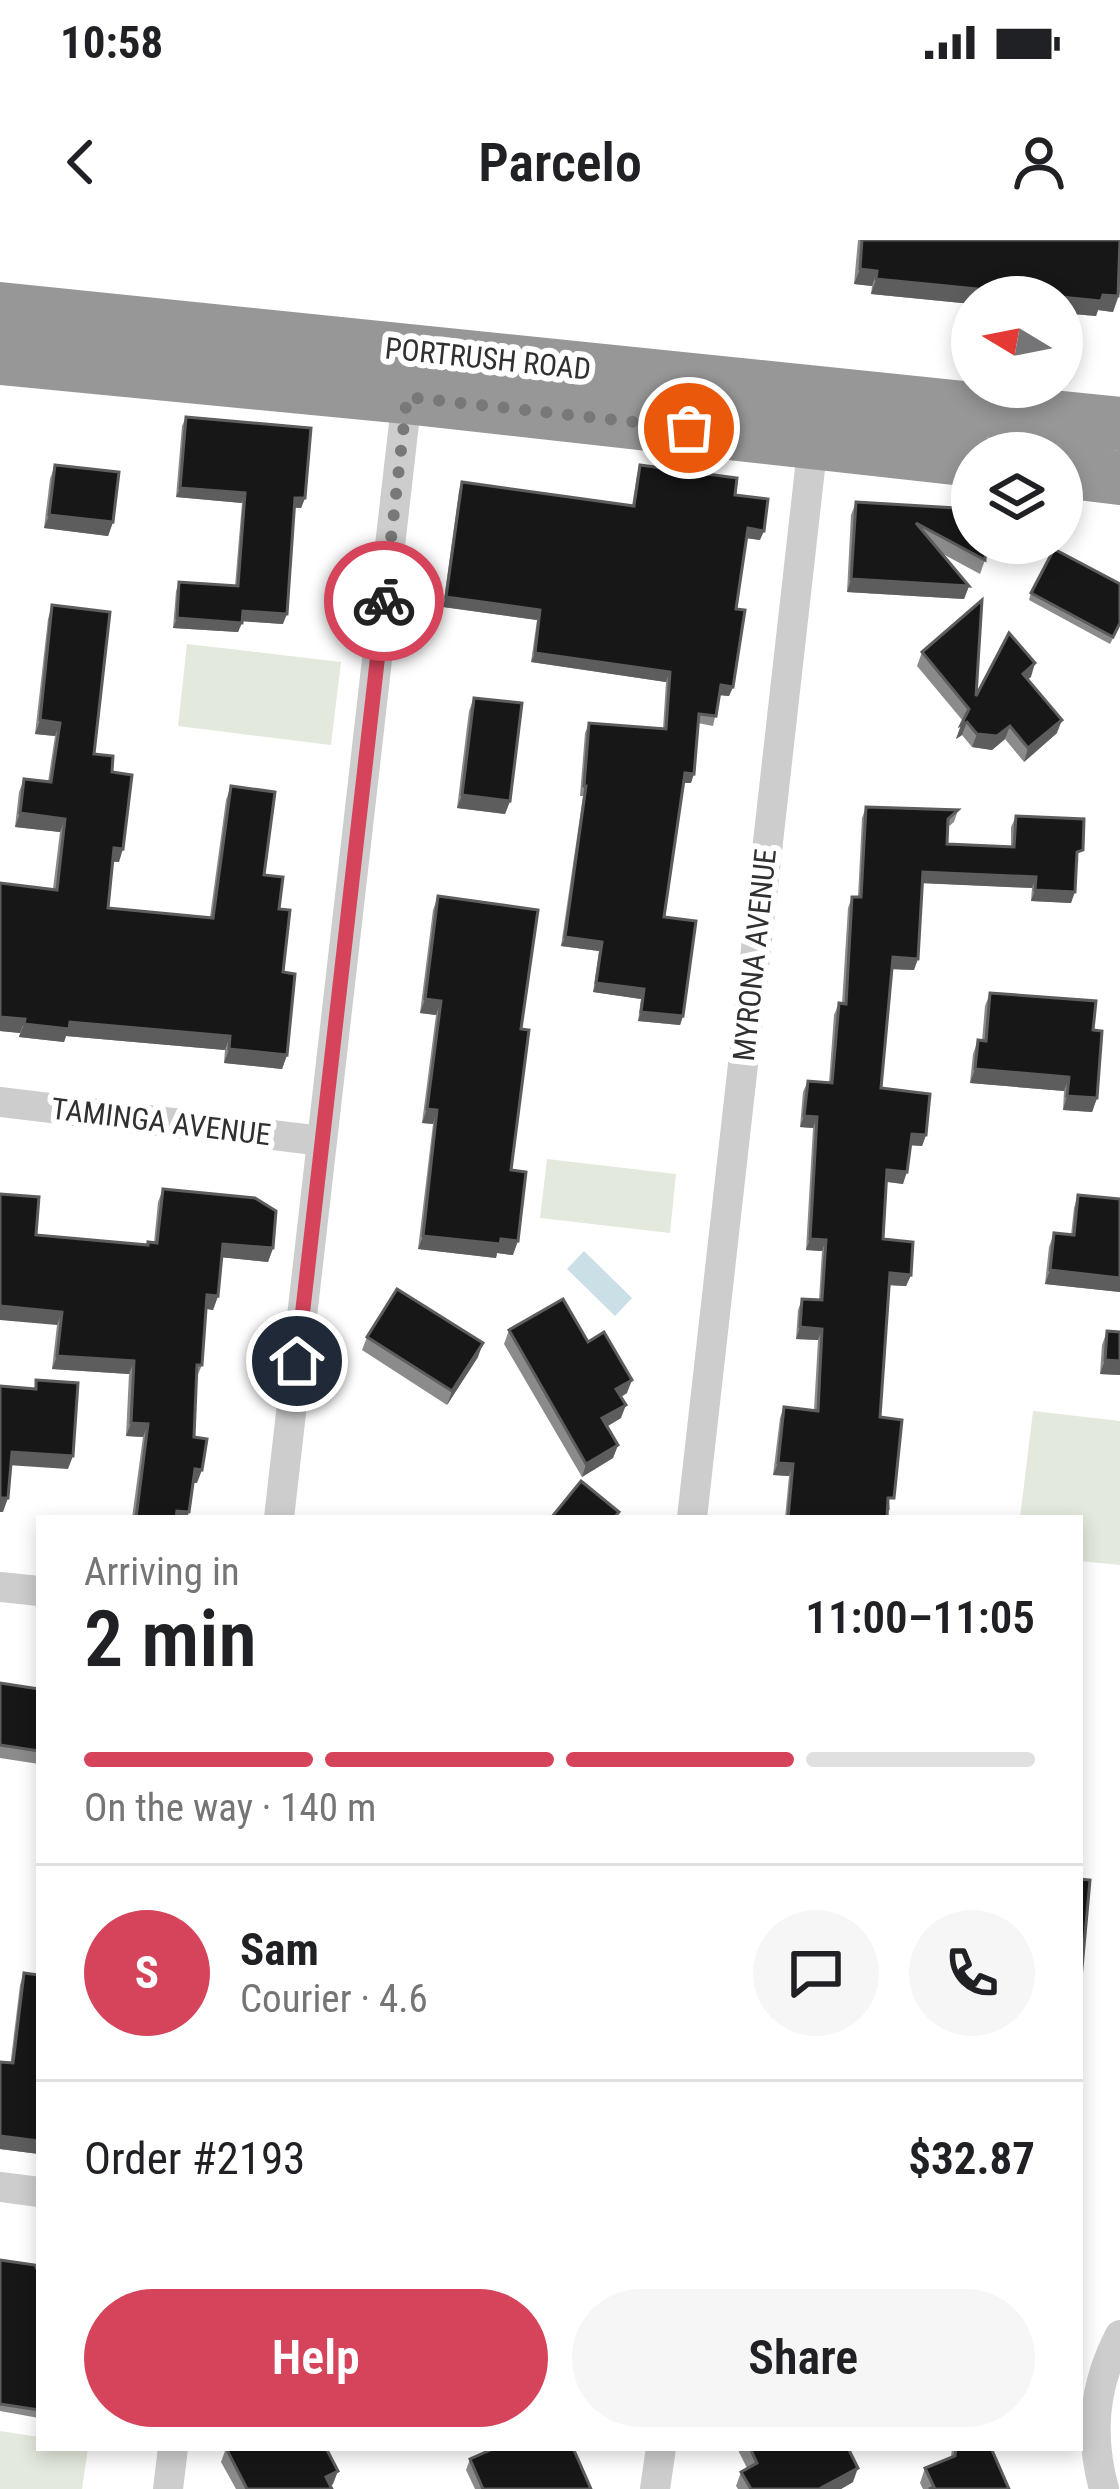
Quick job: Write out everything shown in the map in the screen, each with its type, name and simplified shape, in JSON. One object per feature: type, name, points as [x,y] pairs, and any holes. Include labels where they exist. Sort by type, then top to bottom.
[{"type":"highway","name":"PORTRUSH ROAD","points":[[0,309],[816,417],[951,454]]},
{"type":"highway","name":"PORTRUSH ROAD","points":[[0,358],[407,397],[816,417],[1120,424]]},
{"type":"highway","points":[[1083,474],[1120,478]]},
{"type":"street","points":[[279,1515],[407,397]]},
{"type":"street","name":"MYRONA AVENUE","points":[[692,1515],[816,417]]},
{"type":"street","name":"TAMINGA AVENUE","points":[[0,1102],[322,1141]]},
{"type":"street","points":[[0,1587],[36,1591]]},
{"type":"street","points":[[0,2187],[36,2192]]},
{"type":"street","points":[[1104,2489],[1098,2465],[1099,2389],[1104,2366],[1120,2335]]},
{"type":"street","points":[[168,2489],[172,2451]]},
{"type":"street","points":[[655,2489],[661,2451]]},
{"type":"shaded area","points":[[187,644],[341,662],[331,745],[178,726]]},
{"type":"shaded area","points":[[547,1159],[676,1174],[670,1233],[540,1218]]},
{"type":"shaded area","points":[[584,1251],[632,1298],[615,1316],[567,1269]]},
{"type":"shaded area","points":[[1033,1411],[1120,1421],[1120,1565],[1083,1561],[1083,1515],[1020,1515]]},
{"type":"shaded area","points":[[0,2431],[36,2437],[36,2451],[88,2451],[82,2489],[0,2489]]},
{"type":"building","points":[[862,240],[1120,240],[1118,296],[1103,295],[1101,301],[1083,299],[1083,276],[951,276],[951,286],[876,279],[877,271],[860,269]]},
{"type":"building","points":[[186,417],[311,428],[305,498],[295,498],[287,614],[243,611],[242,623],[177,618],[179,582],[238,586],[245,493],[180,488]]},
{"type":"building","points":[[55,465],[119,472],[113,522],[49,515]]},
{"type":"building","points":[[640,465],[737,478],[735,495],[768,499],[764,531],[748,528],[736,609],[745,610],[733,687],[721,685],[716,716],[699,714],[694,774],[685,773],[664,917],[696,921],[683,1016],[641,1012],[644,989],[596,983],[602,942],[565,937],[586,786],[589,723],[666,729],[670,672],[535,653],[540,610],[446,597],[462,482],[634,506]]},
{"type":"building","points":[[856,502],[951,508],[951,542],[916,523],[969,586],[851,579]]},
{"type":"building","points":[[1046,564],[1082,564],[1120,584],[1120,623],[1113,637],[1031,593]]},
{"type":"building","points":[[982,600],[976,696],[1009,633],[1035,663],[1023,674],[1062,720],[1028,748],[1010,726],[997,736],[977,734],[967,722],[961,725],[969,709],[922,652]]},
{"type":"building","points":[[52,605],[110,612],[94,754],[113,756],[112,772],[132,775],[123,849],[114,848],[108,908],[213,918],[231,786],[275,792],[264,875],[283,877],[279,909],[290,910],[283,972],[295,974],[287,1055],[229,1049],[230,1036],[70,1022],[69,1029],[0,1017],[0,883],[57,890],[65,819],[20,813],[24,779],[51,782],[60,723],[40,720]]},
{"type":"building","points":[[474,698],[522,703],[510,801],[462,795]]},
{"type":"building","points":[[866,807],[958,810],[948,819],[947,844],[1014,847],[1016,816],[1084,819],[1075,892],[1035,890],[1036,877],[923,872],[918,959],[893,957],[881,1088],[930,1094],[926,1135],[912,1134],[907,1172],[887,1170],[883,1239],[913,1242],[911,1275],[890,1273],[880,1417],[902,1420],[894,1498],[888,1498],[887,1515],[788,1515],[793,1464],[778,1463],[784,1407],[818,1411],[822,1329],[800,1327],[802,1299],[822,1300],[826,1240],[810,1239],[817,1117],[804,1116],[808,1081],[832,1083],[839,1003],[846,1004],[852,897],[861,897]]},
{"type":"building","points":[[438,896],[538,910],[521,1029],[529,1030],[511,1170],[526,1172],[518,1241],[501,1239],[500,1244],[423,1236],[437,1110],[427,1109],[441,1001],[425,999]]},
{"type":"building","points":[[990,993],[1096,1001],[1093,1030],[1102,1031],[1097,1098],[1067,1096],[1069,1077],[975,1069],[978,1040],[986,1041]]},
{"type":"building","points":[[163,1189],[255,1198],[276,1211],[273,1248],[223,1244],[218,1296],[207,1295],[194,1437],[207,1439],[202,1470],[195,1469],[189,1512],[136,1515],[148,1424],[131,1423],[134,1361],[57,1356],[62,1312],[0,1306],[0,1194],[39,1197],[36,1235],[157,1243]]},
{"type":"building","points":[[1078,1195],[1120,1199],[1120,1278],[1050,1270],[1054,1233],[1074,1235]]},
{"type":"building","points":[[397,1289],[483,1343],[452,1391],[367,1337]]},
{"type":"building","points":[[563,1299],[588,1342],[604,1332],[632,1380],[616,1389],[626,1405],[602,1418],[618,1445],[586,1464],[509,1330]]},
{"type":"building","points":[[1107,1331],[1120,1332],[1120,1361],[1105,1360]]},
{"type":"building","points":[[36,1380],[78,1383],[73,1456],[12,1452],[8,1498],[0,1498],[0,1386],[36,1389]]},
{"type":"building","points":[[581,1481],[619,1512],[616,1515],[553,1515]]},
{"type":"building","points":[[0,1683],[36,1689],[36,1751],[0,1745]]},
{"type":"building","points":[[1083,1879],[1090,1880],[1083,1957]]},
{"type":"building","points":[[24,1973],[36,1975],[36,2141],[0,2136],[0,2062],[13,2063]]},
{"type":"building","points":[[0,2260],[36,2267],[36,2410],[0,2404]]},
{"type":"building","points":[[228,2451],[328,2451],[338,2471],[326,2477],[332,2489],[247,2489]]},
{"type":"building","points":[[488,2451],[574,2451],[591,2489],[483,2489],[470,2459]]},
{"type":"building","points":[[751,2451],[850,2451],[858,2468],[819,2489],[751,2489],[741,2472],[757,2463]]},
{"type":"building","points":[[956,2451],[992,2451],[1009,2489],[929,2489],[934,2487],[925,2468],[955,2456]]},
{"type":"way so far","points":[[384,601],[407,397],[689,428]]},
{"type":"route","points":[[297,1361],[384,601]]}]
